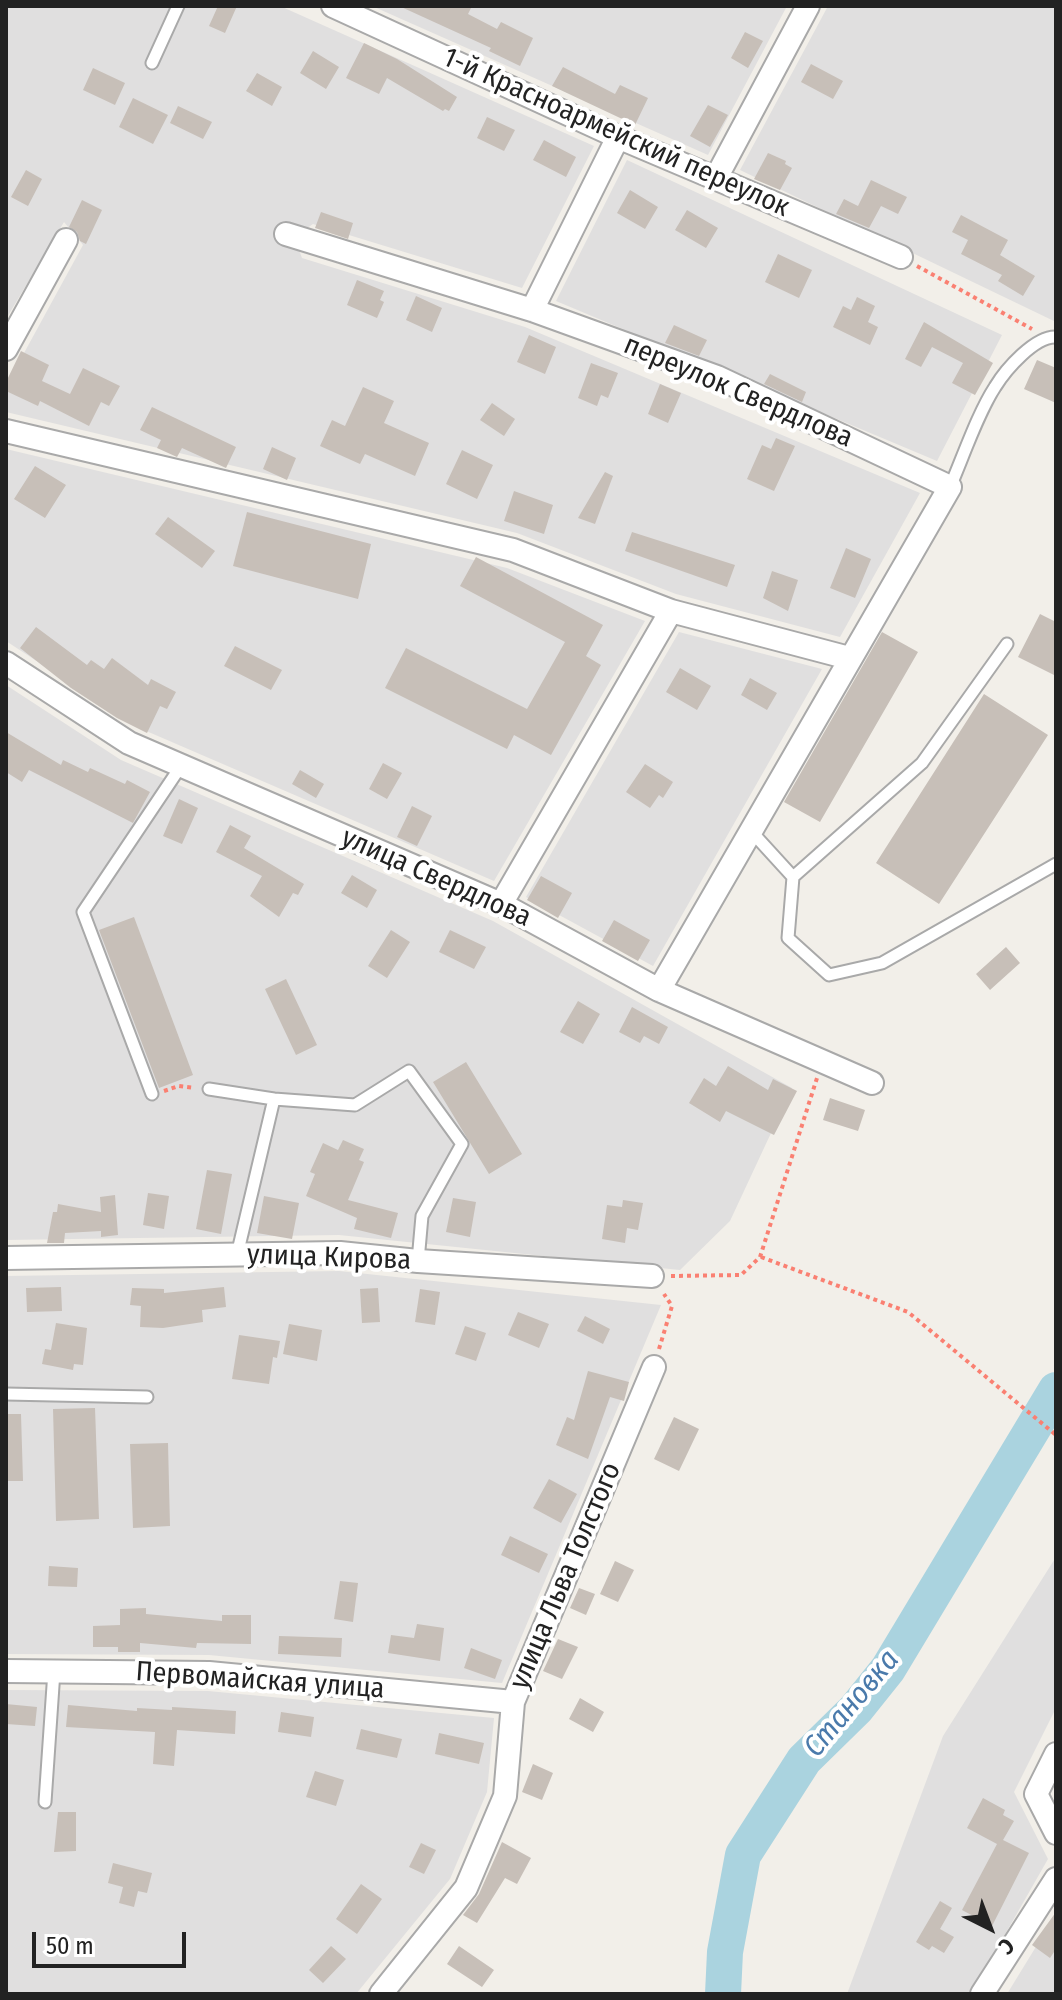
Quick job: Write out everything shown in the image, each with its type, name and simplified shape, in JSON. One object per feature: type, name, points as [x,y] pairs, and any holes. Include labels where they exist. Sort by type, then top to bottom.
[{"type":"street","name":"1-й Красноармейский переулок","points":[[333,6],[618,137],[901,257]]},
{"type":"street","points":[[716,178],[808,6]]},
{"type":"street","points":[[532,310],[618,137]]},
{"type":"street","name":"переулок Свердлова","points":[[286,234],[532,310],[717,377],[950,487]]},
{"type":"street","points":[[6,349],[66,240]]},
{"type":"street","points":[[6,431],[513,550],[671,611],[849,658]]},
{"type":"street","points":[[659,990],[950,487]]},
{"type":"street","points":[[501,904],[671,611]]},
{"type":"street","name":"улица Свердлова","points":[[6,663],[129,743],[501,904],[659,990],[872,1083]]},
{"type":"street","name":"улица Кирова","points":[[6,1258],[340,1253],[652,1276]]},
{"type":"street","name":"улица Льва Толстого","points":[[381,1994],[466,1888],[505,1796],[513,1702],[654,1367]]},
{"type":"street","name":"Первомайская улица","points":[[6,1671],[209,1673],[513,1702]]},
{"type":"street","points":[[1056,1754],[1036,1794],[1056,1833]]},
{"type":"street","points":[[982,1994],[1056,1879]]},
{"type":"lane","points":[[152,63],[178,6]]},
{"type":"lane","points":[[950,487],[995,387],[1027,350],[1050,336]]},
{"type":"lane","points":[[1007,644],[922,763],[793,877],[788,938],[829,975],[882,963],[1056,864]]},
{"type":"lane","points":[[152,1094],[83,912],[181,766]]},
{"type":"lane","points":[[751,830],[793,877]]},
{"type":"lane","points":[[209,1089],[274,1099],[355,1105],[409,1071],[462,1144],[422,1216],[418,1261]]},
{"type":"lane","points":[[237,1255],[274,1099]]},
{"type":"lane","points":[[6,1394],[147,1397]]},
{"type":"lane","points":[[45,1802],[54,1671]]},
{"type":"path","points":[[901,257],[1050,336]]},
{"type":"path","points":[[652,1276],[741,1275],[760,1257],[822,1061]]},
{"type":"path","points":[[152,1094],[179,1086],[209,1089]]},
{"type":"path","points":[[760,1257],[908,1312],[1056,1435]]},
{"type":"path","points":[[652,1276],[672,1306],[654,1367]]},
{"type":"shaded area","points":[[6,6],[280,6],[594,146],[522,288],[313,224],[294,237],[302,258],[525,327],[920,493],[840,637],[676,594],[517,533],[6,412],[6,386],[83,245],[64,222],[6,319]]},
{"type":"shaded area","points":[[372,6],[787,6],[708,155]]},
{"type":"shaded area","points":[[828,6],[1056,6],[1056,322],[740,170]]},
{"type":"shaded area","points":[[627,160],[1002,335],[937,461],[556,301]]},
{"type":"shaded area","points":[[6,449],[507,568],[645,621],[494,881],[137,727],[6,641]]},
{"type":"shaded area","points":[[679,632],[822,669],[653,966],[526,897]]},
{"type":"shaded area","points":[[6,685],[121,760],[493,921],[792,1088],[730,1221],[680,1270],[339,1235],[6,1240]]},
{"type":"shaded area","points":[[339,1271],[661,1305],[502,1683],[209,1655],[6,1654],[6,1276]]},
{"type":"shaded area","points":[[1056,1557],[1056,1708],[1014,1792],[1048,1859],[971,1994],[847,1994],[943,1736]]},
{"type":"shaded area","points":[[6,1690],[208,1691],[494,1718],[487,1792],[450,1879],[356,1994],[6,1994]]},
{"type":"shaded area","points":[[1056,1914],[1056,1994],[1007,1994]]},
{"type":"building","points":[[218,6],[237,6],[225,33],[209,26]]},
{"type":"building","points":[[399,6],[472,6],[468,14],[497,29],[501,22],[533,38],[520,66],[489,51],[491,48]]},
{"type":"building","points":[[745,32],[763,41],[748,68],[731,58]]},
{"type":"building","points":[[364,43],[397,59],[457,97],[449,111],[443,111],[387,78],[379,94],[346,78]]},
{"type":"building","points":[[313,51],[339,67],[326,89],[300,73]]},
{"type":"building","points":[[811,64],[843,81],[833,99],[801,82]]},
{"type":"building","points":[[563,67],[615,94],[620,85],[648,98],[635,125],[552,86]]},
{"type":"building","points":[[93,68],[125,83],[115,105],[83,90]]},
{"type":"building","points":[[257,73],[282,87],[272,106],[246,91]]},
{"type":"building","points":[[133,98],[168,115],[153,144],[119,127]]},
{"type":"building","points":[[708,105],[728,115],[710,147],[690,136]]},
{"type":"building","points":[[178,106],[212,122],[203,139],[170,123]]},
{"type":"building","points":[[487,117],[515,130],[504,151],[477,138]]},
{"type":"building","points":[[544,140],[576,157],[566,177],[533,160]]},
{"type":"building","points":[[768,153],[786,161],[785,164],[792,168],[780,190],[754,179]]},
{"type":"building","points":[[26,170],[42,179],[28,206],[11,197]]},
{"type":"building","points":[[871,180],[907,197],[898,214],[881,206],[869,228],[836,214],[844,199],[858,206]]},
{"type":"building","points":[[630,190],[658,207],[645,229],[617,213]]},
{"type":"building","points":[[82,200],[102,210],[86,244],[69,227]]},
{"type":"building","points":[[687,210],[718,228],[706,248],[675,230]]},
{"type":"building","points":[[321,212],[353,223],[348,239],[315,228]]},
{"type":"building","points":[[961,215],[1008,240],[1000,255],[1035,276],[1023,296],[998,281],[1002,275],[961,254],[968,240],[952,232]]},
{"type":"building","points":[[778,254],[812,270],[799,298],[765,282]]},
{"type":"building","points":[[357,280],[384,291],[380,300],[384,302],[377,318],[347,305]]},
{"type":"building","points":[[416,296],[442,308],[432,332],[406,320]]},
{"type":"building","points":[[857,297],[875,306],[868,322],[878,327],[870,345],[833,327],[843,306],[851,310]]},
{"type":"building","points":[[924,322],[993,363],[975,395],[952,383],[963,363],[932,347],[921,367],[905,359]]},
{"type":"building","points":[[674,325],[707,340],[699,356],[665,343]]},
{"type":"building","points":[[529,335],[556,347],[545,374],[517,362]]},
{"type":"building","points":[[21,351],[49,365],[42,381],[70,394],[83,368],[120,386],[109,406],[101,402],[89,426],[40,401],[38,406],[6,391],[6,382]]},
{"type":"building","points":[[1037,360],[1056,368],[1056,403],[1024,389]]},
{"type":"building","points":[[591,363],[618,373],[608,398],[601,395],[597,406],[578,398]]},
{"type":"building","points":[[770,374],[806,392],[802,402],[764,384]]},
{"type":"building","points":[[660,384],[681,393],[668,423],[648,414]]},
{"type":"building","points":[[363,387],[394,401],[384,423],[429,443],[415,476],[365,454],[360,464],[320,446],[332,420],[345,426]]},
{"type":"building","points":[[492,403],[515,419],[504,436],[480,420]]},
{"type":"building","points":[[152,407],[236,447],[226,468],[182,448],[177,457],[157,448],[161,440],[140,430]]},
{"type":"building","points":[[776,438],[795,446],[774,491],[747,479],[762,445],[771,449]]},
{"type":"building","points":[[272,447],[296,458],[287,480],[263,469]]},
{"type":"building","points":[[462,450],[493,465],[477,499],[446,484]]},
{"type":"building","points":[[35,466],[66,485],[45,518],[14,499]]},
{"type":"building","points":[[605,472],[613,476],[595,524],[578,518]]},
{"type":"building","points":[[514,491],[553,505],[544,534],[504,521]]},
{"type":"building","points":[[247,512],[371,544],[358,599],[233,566]]},
{"type":"building","points":[[168,517],[215,551],[202,568],[155,534]]},
{"type":"building","points":[[632,532],[735,565],[727,587],[625,551]]},
{"type":"building","points":[[846,548],[871,559],[855,598],[830,588]]},
{"type":"building","points":[[476,557],[603,625],[586,656],[601,665],[551,755],[514,735],[507,749],[385,688],[406,648],[527,709],[565,642],[460,586]]},
{"type":"building","points":[[772,571],[798,580],[788,611],[763,598]]},
{"type":"building","points":[[1040,614],[1056,622],[1056,676],[1018,657]]},
{"type":"building","points":[[36,627],[87,665],[91,660],[104,669],[112,658],[148,685],[151,679],[176,692],[167,709],[160,706],[147,733],[117,718],[71,688],[20,648]]},
{"type":"building","points":[[882,632],[918,652],[820,822],[784,802]]},
{"type":"building","points":[[235,646],[282,670],[271,690],[224,666]]},
{"type":"building","points":[[680,668],[711,686],[697,710],[666,692]]},
{"type":"building","points":[[750,678],[777,693],[767,710],[741,695]]},
{"type":"building","points":[[984,694],[1048,735],[939,904],[876,863]]},
{"type":"building","points":[[6,732],[61,765],[63,760],[88,772],[90,768],[125,784],[127,780],[150,792],[133,823],[29,770],[22,782],[6,772]]},
{"type":"building","points":[[383,763],[402,773],[387,799],[369,789]]},
{"type":"building","points":[[645,764],[673,782],[663,798],[659,795],[650,808],[626,792]]},
{"type":"building","points":[[300,770],[324,784],[316,798],[292,784]]},
{"type":"building","points":[[179,799],[198,808],[182,844],[163,836]]},
{"type":"building","points":[[412,806],[432,816],[417,846],[397,837]]},
{"type":"building","points":[[230,825],[251,836],[244,848],[304,884],[298,895],[293,893],[279,917],[250,896],[262,876],[216,852]]},
{"type":"building","points":[[352,875],[377,890],[367,908],[341,893]]},
{"type":"building","points":[[541,876],[572,893],[558,918],[527,900]]},
{"type":"building","points":[[134,917],[193,1075],[159,1088],[99,930]]},
{"type":"building","points":[[614,920],[650,940],[638,961],[602,941]]},
{"type":"building","points":[[391,930],[410,942],[387,978],[368,966]]},
{"type":"building","points":[[450,930],[486,947],[474,969],[439,952]]},
{"type":"building","points":[[1006,947],[1020,963],[990,990],[976,974]]},
{"type":"building","points":[[286,979],[317,1045],[296,1055],[265,989]]},
{"type":"building","points":[[578,1001],[600,1014],[583,1044],[560,1032]]},
{"type":"building","points":[[632,1007],[668,1027],[659,1044],[644,1036],[640,1043],[619,1032]]},
{"type":"building","points":[[466,1062],[522,1154],[489,1174],[433,1082]]},
{"type":"building","points":[[728,1066],[768,1090],[773,1079],[797,1091],[774,1135],[726,1111],[720,1122],[689,1103],[704,1078],[716,1086]]},
{"type":"building","points":[[830,1098],[865,1110],[858,1131],[823,1120]]},
{"type":"building","points":[[343,1140],[364,1149],[359,1160],[364,1162],[348,1200],[398,1213],[391,1238],[354,1229],[357,1218],[306,1196],[315,1174],[310,1172],[323,1143],[338,1150]]},
{"type":"building","points":[[207,1170],[232,1174],[221,1234],[196,1229]]},
{"type":"building","points":[[148,1193],[169,1196],[164,1229],[143,1225]]},
{"type":"building","points":[[115,1195],[118,1235],[101,1237],[101,1231],[65,1233],[64,1243],[47,1243],[53,1212],[57,1212],[58,1204],[101,1212],[100,1197]]},
{"type":"building","points":[[264,1196],[299,1203],[292,1239],[257,1233]]},
{"type":"building","points":[[453,1198],[476,1202],[470,1237],[446,1232]]},
{"type":"building","points":[[623,1200],[643,1203],[638,1230],[627,1228],[625,1243],[602,1239],[607,1205],[622,1207]]},
{"type":"building","points":[[61,1287],[62,1311],[27,1312],[26,1288]]},
{"type":"building","points":[[224,1287],[226,1307],[202,1310],[203,1322],[163,1328],[140,1327],[141,1306],[130,1305],[132,1288],[164,1289],[164,1293]]},
{"type":"building","points":[[378,1288],[380,1322],[362,1323],[360,1289]]},
{"type":"building","points":[[420,1289],[440,1292],[435,1325],[415,1322]]},
{"type":"building","points":[[518,1312],[549,1324],[539,1348],[508,1335]]},
{"type":"building","points":[[585,1316],[610,1329],[603,1344],[577,1331]]},
{"type":"building","points":[[56,1323],[87,1328],[83,1365],[74,1364],[73,1370],[42,1364],[45,1349],[51,1350]]},
{"type":"building","points":[[289,1324],[322,1330],[317,1361],[283,1354]]},
{"type":"building","points":[[465,1326],[486,1333],[476,1361],[455,1354]]},
{"type":"building","points":[[239,1335],[280,1341],[277,1358],[273,1357],[269,1384],[232,1379]]},
{"type":"building","points":[[588,1371],[629,1382],[624,1401],[610,1397],[588,1459],[556,1445],[567,1417],[574,1420]]},
{"type":"building","points":[[95,1408],[99,1519],[56,1521],[53,1409]]},
{"type":"building","points":[[6,1414],[21,1414],[23,1481],[6,1481]]},
{"type":"building","points":[[674,1417],[699,1429],[679,1471],[654,1459]]},
{"type":"building","points":[[168,1443],[170,1526],[133,1528],[130,1444]]},
{"type":"building","points":[[549,1479],[577,1494],[561,1523],[533,1508]]},
{"type":"building","points":[[510,1536],[548,1554],[539,1573],[501,1555]]},
{"type":"building","points":[[615,1561],[634,1570],[618,1602],[600,1594]]},
{"type":"building","points":[[49,1566],[78,1568],[77,1587],[48,1586]]},
{"type":"building","points":[[340,1581],[358,1583],[353,1622],[334,1619]]},
{"type":"building","points":[[579,1588],[595,1594],[586,1615],[570,1608]]},
{"type":"building","points":[[146,1608],[146,1614],[222,1621],[222,1615],[251,1615],[251,1644],[197,1643],[196,1648],[140,1643],[140,1652],[118,1652],[118,1647],[93,1647],[93,1626],[120,1625],[120,1609]]},
{"type":"building","points":[[417,1624],[444,1628],[440,1661],[388,1653],[391,1635],[414,1638]]},
{"type":"building","points":[[279,1636],[342,1638],[341,1657],[278,1654]]},
{"type":"building","points":[[558,1639],[578,1647],[562,1679],[543,1671]]},
{"type":"building","points":[[471,1648],[502,1660],[495,1679],[464,1668]]},
{"type":"building","points":[[580,1698],[604,1712],[593,1732],[569,1719]]},
{"type":"building","points":[[6,1704],[37,1707],[35,1726],[6,1724]]},
{"type":"building","points":[[68,1705],[137,1711],[137,1708],[172,1710],[172,1707],[236,1711],[235,1734],[177,1730],[174,1766],[153,1764],[155,1732],[66,1727]]},
{"type":"building","points":[[281,1712],[314,1717],[311,1737],[278,1732]]},
{"type":"building","points":[[361,1729],[402,1739],[397,1758],[356,1749]]},
{"type":"building","points":[[439,1733],[484,1743],[479,1764],[435,1754]]},
{"type":"building","points":[[533,1764],[553,1773],[542,1800],[522,1792]]},
{"type":"building","points":[[315,1771],[344,1780],[336,1806],[306,1797]]},
{"type":"building","points":[[983,1798],[1005,1810],[1003,1815],[1014,1821],[1003,1840],[1029,1853],[992,1926],[962,1910],[997,1844],[967,1828]]},
{"type":"building","points":[[58,1812],[76,1812],[76,1851],[54,1852]]},
{"type":"building","points":[[502,1842],[531,1858],[517,1884],[505,1878],[477,1923],[463,1915],[479,1894]]},
{"type":"building","points":[[421,1843],[436,1850],[424,1874],[409,1867]]},
{"type":"building","points":[[113,1863],[152,1873],[147,1893],[138,1891],[134,1907],[119,1903],[123,1887],[108,1883]]},
{"type":"building","points":[[361,1884],[382,1899],[357,1934],[336,1919]]},
{"type":"building","points":[[940,1901],[952,1908],[940,1929],[954,1937],[944,1953],[932,1946],[929,1950],[916,1942]]},
{"type":"building","points":[[1056,1912],[1056,1949],[1050,1958],[1032,1945]]},
{"type":"building","points":[[331,1946],[346,1959],[323,1983],[309,1970]]},
{"type":"building","points":[[459,1946],[494,1970],[482,1987],[447,1964]]},
{"type":"waterway","name":"Становка","points":[[723,1994],[725,1952],[743,1855],[804,1760],[856,1709],[888,1669],[1056,1390]]}]
